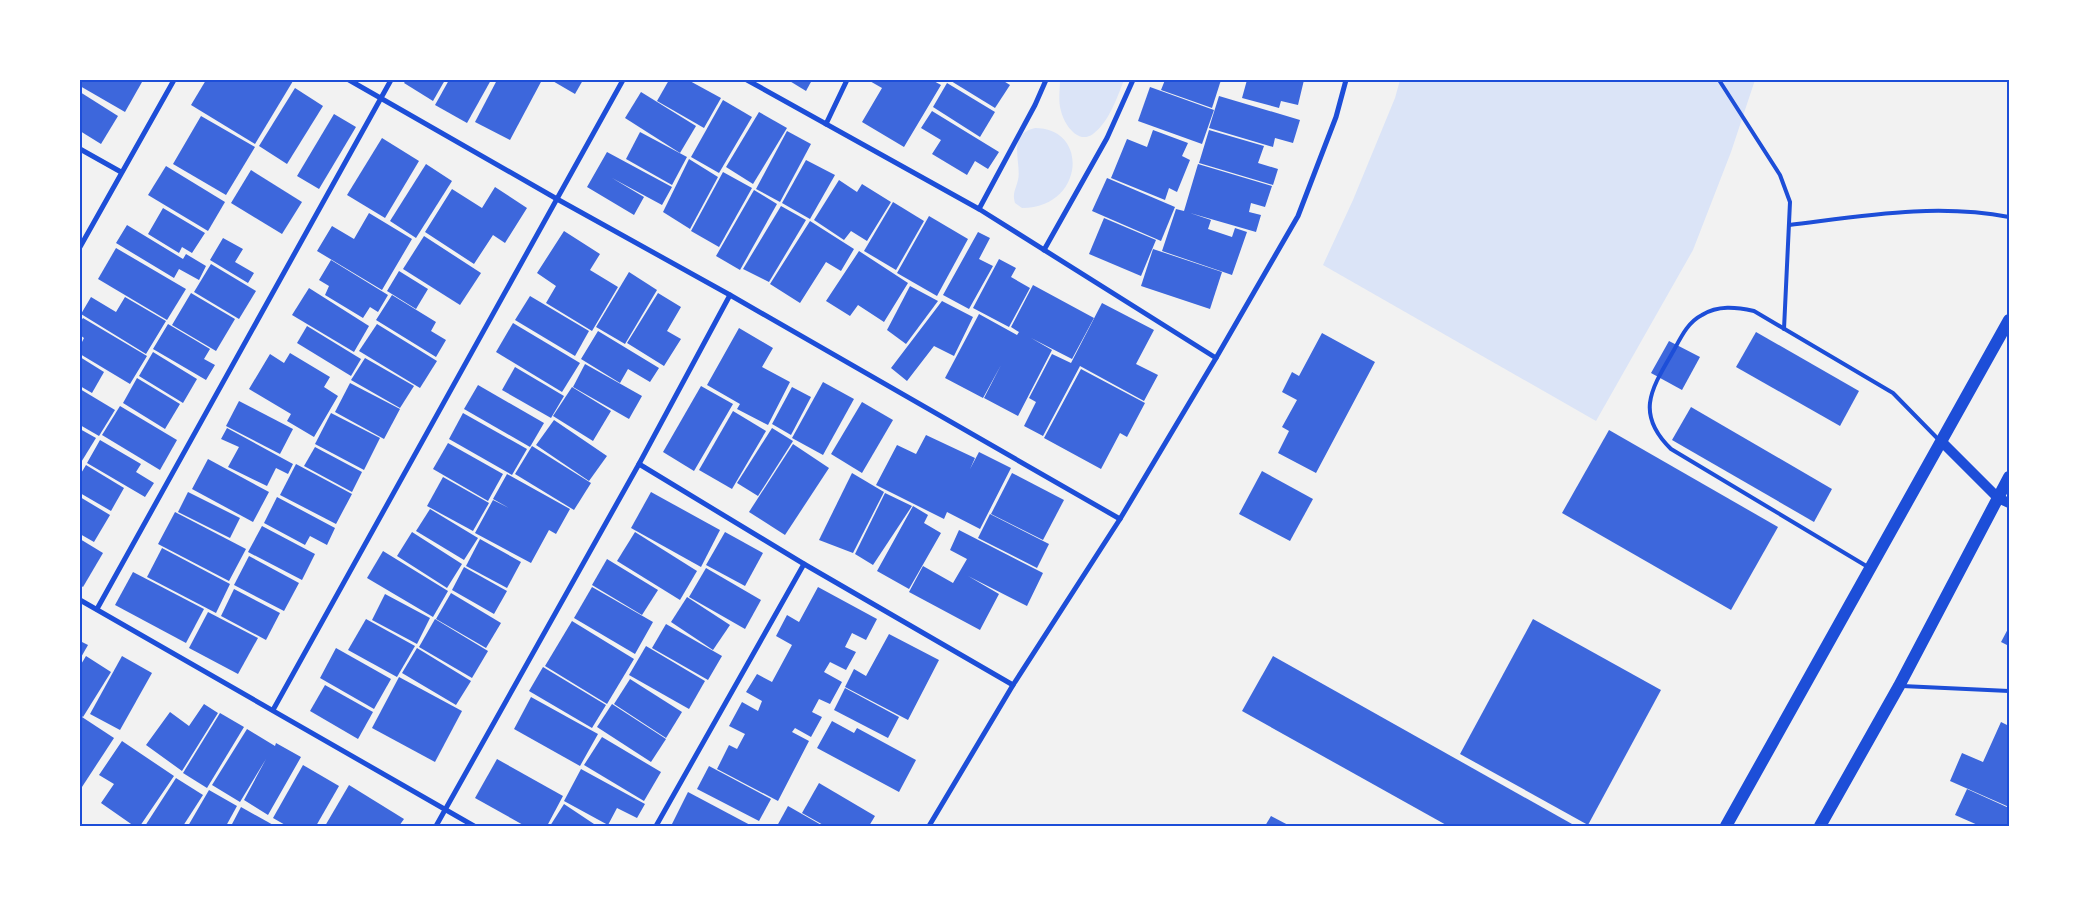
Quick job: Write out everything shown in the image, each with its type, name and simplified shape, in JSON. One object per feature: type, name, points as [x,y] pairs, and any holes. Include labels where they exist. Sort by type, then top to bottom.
[{"type":"main road","points":[[1726,826],[2009,320]]},
{"type":"main road","points":[[1942,442],[2004,500]]},
{"type":"main road","points":[[1820,826],[2004,500],[2009,477]]},
{"type":"street","points":[[80,247],[174,80]]},
{"type":"street","points":[[349,80],[730,295],[1120,519]]},
{"type":"street","points":[[97,609],[391,80]]},
{"type":"street","points":[[274,710],[623,80]]},
{"type":"street","points":[[747,80],[979,209],[1216,358]]},
{"type":"street","points":[[826,124],[847,80]]},
{"type":"street","points":[[979,209],[1035,105],[1046,80]]},
{"type":"street","points":[[1044,250],[1107,138],[1133,80]]},
{"type":"street","points":[[929,826],[1013,685],[1120,519],[1298,216],[1336,117],[1346,80]]},
{"type":"street","points":[[80,149],[121,172]]},
{"type":"street","points":[[436,826],[639,464],[730,295]]},
{"type":"street","points":[[639,464],[804,564],[1013,685]]},
{"type":"street","points":[[656,826],[804,564]]},
{"type":"street","points":[[80,600],[474,826]]},
{"type":"lane","points":[[1719,80],[1780,175],[1790,202],[1784,329]]},
{"type":"lane","points":[[1789,225],[1930,210],[1964,210],[2009,217]]},
{"type":"lane","points":[[1870,568],[1671,449],[1659,437],[1651,422],[1649,405],[1652,388],[1688,326],[1701,315],[1718,308],[1736,307],[1754,311],[1893,393],[1942,442]]},
{"type":"lane","points":[[1899,686],[2009,691]]},
{"type":"shaded area","points":[[1060,80],[1124,80],[1104,123],[1093,134],[1082,137],[1073,132],[1065,122],[1060,107]]},
{"type":"shaded area","points":[[1400,80],[1755,80],[1731,152],[1693,250],[1596,421],[1323,265],[1353,200],[1395,98]]},
{"type":"shaded area","points":[[1035,128],[1053,131],[1065,140],[1071,153],[1072,168],[1068,183],[1058,196],[1043,205],[1022,208],[1015,203],[1014,196],[1019,173],[1018,143],[1026,132]]},
{"type":"building","points":[[80,80],[138,80],[142,82],[125,112],[80,86]]},
{"type":"building","points":[[206,80],[293,81],[255,144],[191,105]]},
{"type":"building","points":[[406,80],[445,80],[433,101],[404,83]]},
{"type":"building","points":[[449,80],[491,80],[467,123],[435,105]]},
{"type":"building","points":[[497,80],[542,80],[510,140],[475,122]]},
{"type":"building","points":[[551,80],[583,80],[575,94]]},
{"type":"building","points":[[669,80],[688,80],[721,98],[704,128],[657,101]]},
{"type":"building","points":[[788,80],[812,80],[806,91]]},
{"type":"building","points":[[868,80],[932,80],[941,85],[904,147],[862,122],[882,88]]},
{"type":"building","points":[[951,80],[1002,80],[1010,85],[995,108]]},
{"type":"building","points":[[1165,80],[1221,80],[1212,108],[1161,90]]},
{"type":"building","points":[[1247,80],[1304,80],[1298,105],[1281,101],[1279,108],[1242,98]]},
{"type":"building","points":[[947,83],[995,112],[980,137],[933,107]]},
{"type":"building","points":[[1150,87],[1214,110],[1202,144],[1138,121]]},
{"type":"building","points":[[295,88],[323,106],[287,164],[259,146]]},
{"type":"building","points":[[80,92],[118,116],[101,144],[80,131]]},
{"type":"building","points":[[641,92],[696,126],[680,153],[625,118]]},
{"type":"building","points":[[1219,96],[1300,120],[1293,143],[1275,138],[1273,147],[1209,128]]},
{"type":"building","points":[[723,100],[752,117],[719,173],[691,157]]},
{"type":"building","points":[[932,111],[999,152],[988,169],[975,161],[967,175],[932,154],[941,140],[921,128]]},
{"type":"building","points":[[759,112],[787,128],[753,184],[726,167]]},
{"type":"building","points":[[334,114],[356,127],[319,189],[297,176]]},
{"type":"building","points":[[201,116],[255,147],[226,195],[173,164]]},
{"type":"building","points":[[1153,130],[1188,143],[1182,156],[1190,160],[1177,192],[1169,188],[1165,200],[1111,178],[1127,139],[1147,147]]},
{"type":"building","points":[[1209,130],[1264,146],[1258,163],[1278,169],[1273,185],[1199,163]]},
{"type":"building","points":[[787,131],[811,144],[780,202],[756,189]]},
{"type":"building","points":[[640,132],[687,157],[672,185],[626,159]]},
{"type":"building","points":[[382,138],[419,161],[385,218],[347,195]]},
{"type":"building","points":[[607,152],[672,187],[662,205],[612,178],[644,197],[634,215],[587,187]]},
{"type":"building","points":[[689,159],[718,177],[690,229],[663,212]]},
{"type":"building","points":[[806,160],[835,175],[810,219],[782,203]]},
{"type":"building","points":[[426,164],[452,181],[416,238],[390,221]]},
{"type":"building","points":[[1198,164],[1272,186],[1265,207],[1251,203],[1249,212],[1261,215],[1256,232],[1190,213],[1211,220],[1208,229],[1232,237],[1235,228],[1247,232],[1232,275],[1162,251],[1176,209],[1184,211]]},
{"type":"building","points":[[166,166],[225,202],[208,231],[148,195]]},
{"type":"building","points":[[251,170],[302,202],[282,234],[231,203]]},
{"type":"building","points":[[723,172],[752,188],[719,247],[691,231]]},
{"type":"building","points":[[1107,178],[1175,207],[1161,241],[1092,211]]},
{"type":"building","points":[[839,180],[857,192],[862,184],[891,202],[867,241],[851,231],[844,240],[814,220]]},
{"type":"building","points":[[495,187],[527,208],[505,243],[493,235],[474,264],[425,232],[452,189],[482,208]]},
{"type":"building","points":[[754,190],[777,204],[740,270],[716,256]]},
{"type":"building","points":[[893,202],[924,221],[896,270],[864,251]]},
{"type":"building","points":[[781,206],[806,220],[769,282],[743,269]]},
{"type":"building","points":[[163,208],[205,233],[192,253],[182,247],[179,253],[148,234]]},
{"type":"building","points":[[369,213],[412,239],[382,290],[317,251],[332,226],[354,239]]},
{"type":"building","points":[[929,216],[968,239],[937,296],[897,273]]},
{"type":"building","points":[[1104,218],[1156,240],[1141,276],[1089,254]]},
{"type":"building","points":[[810,221],[854,249],[841,271],[826,262],[800,303],[770,284]]},
{"type":"building","points":[[127,225],[183,259],[186,254],[206,266],[199,280],[179,269],[174,278],[116,243]]},
{"type":"building","points":[[564,231],[600,254],[590,270],[618,287],[592,331],[546,303],[556,286],[537,273]]},
{"type":"building","points":[[978,232],[990,238],[979,259],[993,266],[969,309],[943,295]]},
{"type":"building","points":[[424,236],[481,273],[460,305],[403,269]]},
{"type":"building","points":[[223,238],[243,249],[235,262],[254,273],[248,283],[210,260]]},
{"type":"building","points":[[116,248],[186,289],[167,320],[98,279]]},
{"type":"building","points":[[1153,249],[1222,272],[1210,309],[1141,286]]},
{"type":"building","points":[[859,251],[908,283],[884,322],[858,305],[850,316],[826,301]]},
{"type":"building","points":[[999,259],[1016,268],[1011,277],[1030,288],[1009,327],[973,308]]},
{"type":"building","points":[[331,260],[388,295],[378,312],[370,307],[363,318],[325,295],[329,286],[319,280]]},
{"type":"building","points":[[211,264],[256,291],[239,319],[194,292]]},
{"type":"building","points":[[399,271],[428,289],[416,309],[387,291]]},
{"type":"building","points":[[629,272],[657,290],[625,344],[596,327]]},
{"type":"building","points":[[1033,285],[1094,318],[1072,359],[1031,338],[1052,350],[1018,416],[984,398],[1001,365],[983,398],[945,378],[979,314],[1017,335],[1019,332],[1011,327]]},
{"type":"building","points":[[910,286],[938,301],[906,344],[887,330]]},
{"type":"building","points":[[309,288],[369,326],[354,352],[292,315]]},
{"type":"building","points":[[191,293],[235,319],[216,351],[172,325]]},
{"type":"building","points":[[658,293],[681,307],[667,331],[681,339],[664,366],[627,343]]},
{"type":"building","points":[[392,295],[436,322],[431,331],[446,340],[436,357],[376,320]]},
{"type":"building","points":[[530,296],[589,331],[575,356],[515,320]]},
{"type":"building","points":[[91,297],[116,312],[125,297],[166,321],[146,354],[81,314]]},
{"type":"building","points":[[942,301],[973,317],[954,356],[934,346],[907,381],[891,368]]},
{"type":"building","points":[[1102,303],[1154,330],[1136,364],[1158,375],[1144,401],[1080,366],[1043,436],[1024,426],[1036,402],[1029,398],[1052,354],[1071,363]]},
{"type":"building","points":[[83,318],[147,356],[130,384],[80,354],[80,346],[84,338],[80,335],[80,322]]},
{"type":"building","points":[[513,323],[580,363],[562,392],[496,352]]},
{"type":"building","points":[[168,324],[210,349],[204,359],[215,365],[206,380],[153,349]]},
{"type":"building","points":[[377,324],[437,361],[420,388],[359,351]]},
{"type":"building","points":[[307,326],[361,359],[351,376],[297,343]]},
{"type":"building","points":[[739,328],[773,348],[762,367],[790,382],[768,425],[737,409],[740,404],[707,385]]},
{"type":"building","points":[[598,331],[659,368],[650,382],[628,369],[620,383],[581,359]]},
{"type":"building","points":[[1756,332],[1859,391],[1840,426],[1736,367]]},
{"type":"building","points":[[1322,333],[1375,362],[1316,473],[1278,453],[1289,431],[1282,427],[1297,400],[1282,392],[1292,372],[1299,376]]},
{"type":"building","points":[[1669,341],[1700,357],[1682,390],[1651,373]]},
{"type":"building","points":[[153,352],[197,379],[183,403],[139,376]]},
{"type":"building","points":[[290,353],[330,377],[324,387],[338,396],[314,437],[287,421],[291,414],[249,389],[270,354],[284,363]]},
{"type":"building","points":[[80,357],[104,372],[92,393],[80,386]]},
{"type":"building","points":[[365,358],[414,386],[400,408],[351,380]]},
{"type":"building","points":[[585,364],[642,396],[629,419],[573,387]]},
{"type":"building","points":[[515,367],[564,396],[551,418],[502,390]]},
{"type":"building","points":[[1081,369],[1145,403],[1127,437],[1120,433],[1101,469],[1044,438]]},
{"type":"building","points":[[137,378],[180,404],[165,429],[123,403]]},
{"type":"building","points":[[823,382],[854,399],[823,455],[792,438]]},
{"type":"building","points":[[350,383],[400,409],[384,439],[335,412]]},
{"type":"building","points":[[478,385],[544,423],[530,447],[464,409]]},
{"type":"building","points":[[701,386],[733,404],[694,471],[663,452]]},
{"type":"building","points":[[572,387],[611,411],[593,441],[553,416]]},
{"type":"building","points":[[792,387],[811,397],[791,435],[772,424]]},
{"type":"building","points":[[80,389],[115,410],[99,436],[80,425]]},
{"type":"building","points":[[239,401],[293,429],[280,454],[226,426]]},
{"type":"building","points":[[862,402],[893,420],[862,473],[831,454]]},
{"type":"building","points":[[120,406],[177,440],[160,470],[102,435]]},
{"type":"building","points":[[1691,407],[1832,489],[1814,522],[1672,440]]},
{"type":"building","points":[[733,411],[766,431],[732,489],[699,470]]},
{"type":"building","points":[[331,413],[380,438],[364,470],[315,444]]},
{"type":"building","points":[[463,413],[527,449],[512,475],[449,439]]},
{"type":"building","points":[[554,420],[607,456],[589,481],[536,445]]},
{"type":"building","points":[[227,428],[293,464],[288,474],[276,468],[267,486],[228,467],[239,447],[221,439]]},
{"type":"building","points":[[772,428],[793,441],[758,496],[737,483]]},
{"type":"building","points":[[80,429],[96,438],[80,464]]},
{"type":"building","points":[[1609,430],[1778,527],[1731,610],[1562,513]]},
{"type":"building","points":[[926,435],[975,458],[970,469],[979,452],[1011,468],[980,529],[947,512],[944,519],[876,485],[897,445],[916,454]]},
{"type":"building","points":[[100,440],[141,464],[136,472],[154,483],[145,497],[87,463]]},
{"type":"building","points":[[448,443],[503,474],[488,501],[433,469]]},
{"type":"building","points":[[793,444],[829,468],[785,535],[749,512]]},
{"type":"building","points":[[532,446],[591,483],[574,510],[515,474]]},
{"type":"building","points":[[315,447],[362,472],[352,492],[304,466]]},
{"type":"building","points":[[208,459],[269,492],[253,522],[192,489]]},
{"type":"building","points":[[296,464],[352,494],[336,524],[280,495]]},
{"type":"building","points":[[86,465],[124,488],[111,511],[80,493],[80,475]]},
{"type":"building","points":[[1262,471],[1313,499],[1290,541],[1239,514]]},
{"type":"building","points":[[852,473],[884,492],[853,553],[819,540]]},
{"type":"building","points":[[1012,473],[1064,500],[1043,540],[991,514]]},
{"type":"building","points":[[507,474],[570,509],[556,534],[549,530],[531,563],[475,533],[493,500],[509,508],[493,499]]},
{"type":"building","points":[[443,477],[489,503],[473,531],[427,506]]},
{"type":"building","points":[[188,492],[240,518],[230,538],[178,512]]},
{"type":"building","points":[[651,492],[720,530],[701,567],[631,528]]},
{"type":"building","points":[[885,493],[912,506],[873,565],[855,554]]},
{"type":"building","points":[[80,497],[110,515],[94,542],[80,534]]},
{"type":"building","points":[[277,497],[335,528],[327,545],[310,536],[305,545],[264,523]]},
{"type":"building","points":[[913,506],[928,515],[924,523],[941,533],[909,589],[877,571]]},
{"type":"building","points":[[430,509],[478,538],[464,560],[416,531]]},
{"type":"building","points":[[175,512],[246,549],[229,581],[158,544]]},
{"type":"building","points":[[990,514],[1049,544],[1037,568],[978,538]]},
{"type":"building","points":[[262,526],[315,554],[302,580],[248,552]]},
{"type":"building","points":[[959,530],[1043,573],[1027,606],[968,576],[999,594],[980,630],[909,592],[923,566],[953,583],[967,559],[950,550]]},
{"type":"building","points":[[412,532],[462,564],[447,588],[397,556]]},
{"type":"building","points":[[635,532],[697,571],[680,600],[617,561]]},
{"type":"building","points":[[725,532],[763,553],[745,586],[706,565]]},
{"type":"building","points":[[80,539],[103,553],[83,587],[80,585]]},
{"type":"building","points":[[480,539],[521,562],[507,588],[466,566]]},
{"type":"building","points":[[162,548],[230,584],[216,613],[147,577]]},
{"type":"building","points":[[383,551],[448,591],[433,617],[367,578]]},
{"type":"building","points":[[249,556],[299,583],[284,611],[234,585]]},
{"type":"building","points":[[607,559],[658,590],[642,615],[592,585]]},
{"type":"building","points":[[464,567],[507,591],[494,614],[452,590]]},
{"type":"building","points":[[706,568],[761,600],[745,629],[689,597]]},
{"type":"building","points":[[133,572],[204,609],[186,643],[115,605]]},
{"type":"building","points":[[592,587],[653,622],[635,654],[574,618]]},
{"type":"building","points":[[818,587],[877,619],[866,640],[852,633],[845,647],[856,652],[846,670],[830,662],[824,672],[842,682],[830,704],[819,699],[812,712],[822,717],[811,737],[795,728],[792,732],[809,741],[778,801],[717,769],[729,745],[737,749],[745,734],[729,726],[742,702],[758,711],[762,701],[746,692],[757,674],[772,682],[792,645],[776,636],[787,615],[799,622]]},
{"type":"building","points":[[234,589],[280,613],[266,640],[221,616]]},
{"type":"building","points":[[451,593],[501,623],[486,648],[436,619]]},
{"type":"building","points":[[385,594],[430,618],[417,644],[372,620]]},
{"type":"building","points":[[687,597],[730,625],[713,650],[671,622]]},
{"type":"building","points":[[208,612],[258,638],[238,674],[189,648]]},
{"type":"building","points":[[366,619],[415,646],[397,677],[348,650]]},
{"type":"building","points":[[435,619],[488,651],[472,678],[419,647]]},
{"type":"building","points":[[1533,619],[1661,690],[1588,825],[1460,754]]},
{"type":"building","points":[[572,621],[634,659],[607,704],[545,666]]},
{"type":"building","points":[[666,624],[722,656],[708,680],[652,648]]},
{"type":"building","points":[[2009,627],[2009,646],[2001,642]]},
{"type":"building","points":[[889,634],[939,660],[908,720],[845,687],[854,669],[866,676]]},
{"type":"building","points":[[80,641],[88,645],[80,659]]},
{"type":"building","points":[[646,646],[705,681],[689,709],[629,675]]},
{"type":"building","points":[[336,648],[391,679],[374,709],[320,678]]},
{"type":"building","points":[[417,648],[471,681],[456,705],[402,673]]},
{"type":"building","points":[[86,656],[111,672],[83,717],[80,715],[80,666]]},
{"type":"building","points":[[122,656],[152,673],[120,730],[90,714]]},
{"type":"building","points":[[1273,656],[1572,824],[1571,826],[1448,826],[1242,711]]},
{"type":"building","points":[[543,667],[606,705],[592,728],[529,691]]},
{"type":"building","points":[[399,677],[462,711],[435,762],[372,728]]},
{"type":"building","points":[[630,679],[682,712],[666,738],[614,704]]},
{"type":"building","points":[[325,685],[373,712],[358,739],[310,711]]},
{"type":"building","points":[[845,688],[899,717],[888,738],[834,710]]},
{"type":"building","points":[[531,697],[598,734],[580,766],[514,729]]},
{"type":"building","points":[[204,704],[218,713],[182,771],[146,745],[170,712],[189,726]]},
{"type":"building","points":[[612,704],[666,739],[651,762],[597,727]]},
{"type":"building","points":[[220,713],[244,727],[207,788],[183,773]]},
{"type":"building","points":[[82,717],[114,738],[80,790],[80,720]]},
{"type":"building","points":[[832,721],[854,733],[857,728],[916,760],[899,792],[817,748]]},
{"type":"building","points":[[2001,722],[2009,726],[2009,807],[1950,781],[1962,753],[1983,762]]},
{"type":"building","points":[[247,729],[275,746],[276,743],[301,757],[268,815],[244,800],[266,759],[240,802],[212,785]]},
{"type":"building","points":[[602,737],[661,772],[644,801],[584,765]]},
{"type":"building","points":[[122,741],[174,776],[140,826],[134,826],[101,803],[114,784],[99,775]]},
{"type":"building","points":[[497,759],[563,796],[547,826],[525,826],[475,798]]},
{"type":"building","points":[[303,765],[339,786],[316,826],[287,826],[273,818]]},
{"type":"building","points":[[709,766],[771,799],[759,821],[697,789]]},
{"type":"building","points":[[581,769],[645,804],[637,818],[617,808],[608,825],[564,801]]},
{"type":"building","points":[[176,778],[203,795],[183,826],[145,826]]},
{"type":"building","points":[[819,783],[875,816],[869,826],[825,826],[802,813]]},
{"type":"building","points":[[349,785],[404,819],[399,826],[325,826]]},
{"type":"building","points":[[1967,789],[2009,808],[2009,826],[1980,826],[1955,815]]},
{"type":"building","points":[[209,790],[237,806],[226,826],[188,826]]},
{"type":"building","points":[[688,792],[752,826],[671,826]]},
{"type":"building","points":[[564,804],[597,826],[550,826]]},
{"type":"building","points":[[788,806],[823,826],[777,826]]},
{"type":"building","points":[[241,807],[275,826],[231,826]]},
{"type":"building","points":[[1271,816],[1290,826],[1265,826]]}]
